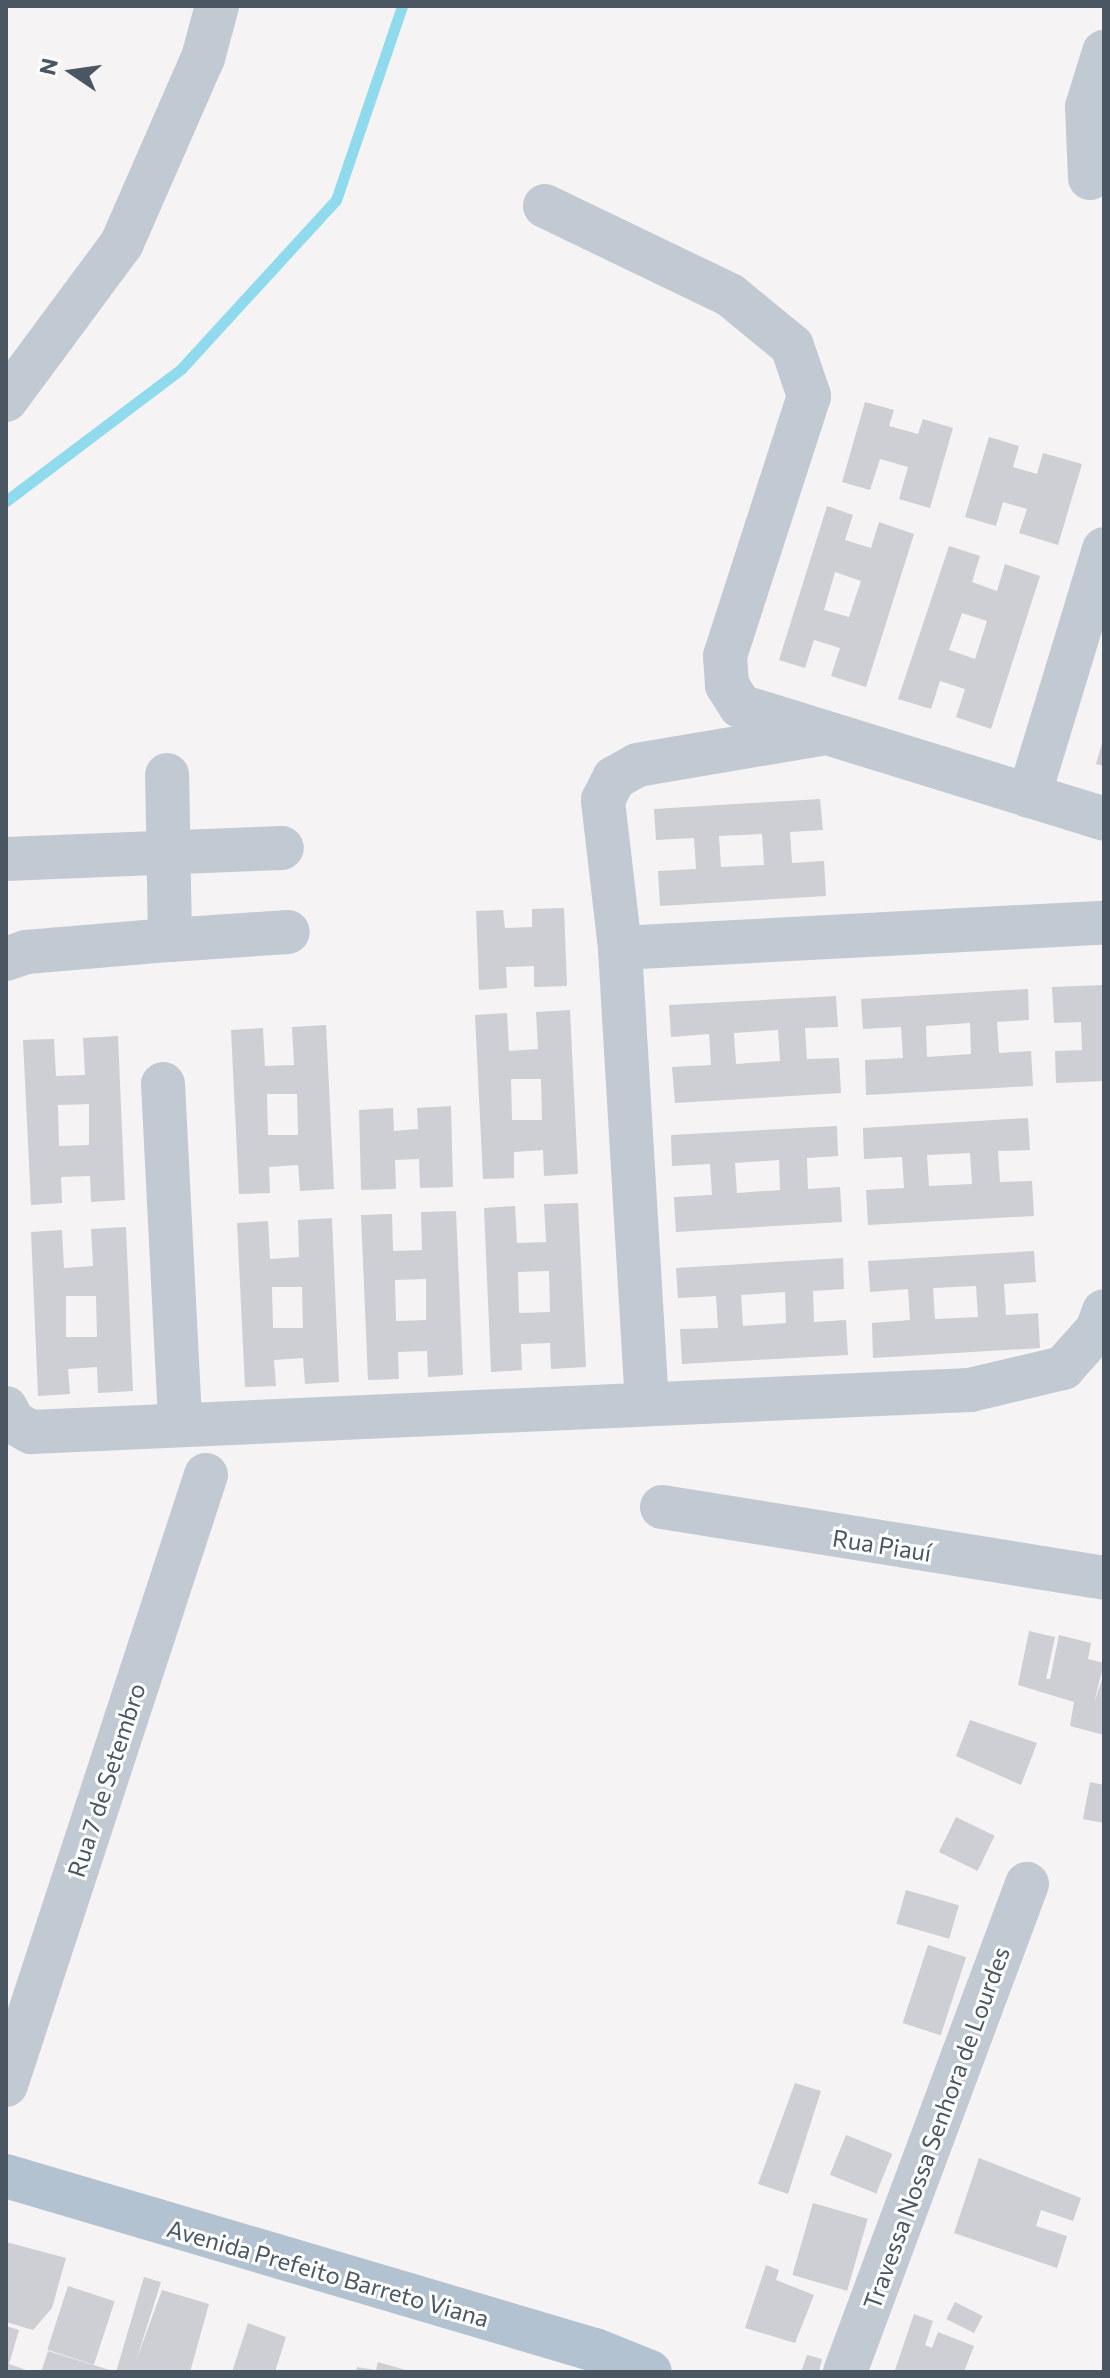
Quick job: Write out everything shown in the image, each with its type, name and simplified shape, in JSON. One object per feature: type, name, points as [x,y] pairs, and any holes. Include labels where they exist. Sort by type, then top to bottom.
[{"type":"main road","name":"Avenida Prefeito Barreto Viana","points":[[6,2176],[594,2361],[650,2372]]},
{"type":"street","points":[[6,400],[122,243],[203,58],[217,6]]},
{"type":"street","points":[[1090,178],[1087,107],[1104,52]]},
{"type":"street","points":[[545,206],[730,295],[792,346],[809,396],[725,656],[727,685],[740,706],[1104,819]]},
{"type":"street","points":[[1029,796],[1104,549]]},
{"type":"street","points":[[647,1404],[620,948],[603,800],[614,778],[637,765],[827,733]]},
{"type":"street","points":[[167,775],[170,940]]},
{"type":"street","points":[[6,859],[282,848]]},
{"type":"street","points":[[620,948],[1104,923]]},
{"type":"street","points":[[6,959],[26,952],[288,932]]},
{"type":"street","points":[[163,1084],[180,1425]]},
{"type":"street","points":[[6,1408],[13,1422],[31,1432],[970,1390],[1063,1368],[1097,1330],[1104,1311]]},
{"type":"street","name":"Rua 7 de Setembro","points":[[6,2085],[206,1475]]},
{"type":"street","name":"Rua Piauí","points":[[662,1507],[1104,1578]]},
{"type":"street","name":"Travessa Nossa Senhora de Lourdes","points":[[845,2372],[1027,1884]]},
{"type":"building","points":[[865,402],[894,410],[889,426],[918,434],[923,419],[953,428],[930,508],[899,499],[908,467],[880,459],[870,490],[842,482]]},
{"type":"building","points":[[989,437],[1019,446],[1013,467],[1037,474],[1043,453],[1082,464],[1058,545],[1019,533],[1027,509],[1003,502],[996,526],[965,517]]},
{"type":"building","points":[[827,506],[853,515],[845,540],[871,548],[879,522],[914,534],[866,687],[831,676],[840,648],[814,640],[805,668],[779,660]],"holes":[[[835,572],[861,581],[849,617],[824,610]]]},
{"type":"building","points":[[949,546],[980,556],[972,582],[997,591],[1005,564],[1040,576],[991,729],[956,717],[965,689],[940,681],[931,709],[898,699]],"holes":[[[962,613],[987,621],[975,659],[949,650]]]},
{"type":"building","points":[[1104,740],[1104,766],[1096,764]]},
{"type":"building","points":[[820,799],[823,830],[790,832],[792,863],[824,861],[826,896],[660,906],[658,871],[696,869],[694,838],[656,840],[654,809]],"holes":[[[762,834],[764,865],[721,867],[719,836]]]},
{"type":"building","points":[[564,908],[567,986],[534,987],[534,966],[506,967],[507,988],[479,990],[476,911],[503,910],[505,928],[532,927],[532,909]]},
{"type":"building","points":[[1104,985],[1104,1081],[1056,1083],[1055,1051],[1082,1050],[1081,1022],[1054,1023],[1052,987]]},
{"type":"building","points":[[1028,989],[1029,1020],[997,1022],[999,1053],[1031,1051],[1033,1086],[866,1095],[865,1060],[903,1058],[901,1027],[863,1029],[861,999]],"holes":[[[970,1023],[971,1054],[927,1057],[926,1026]]]},
{"type":"building","points":[[836,996],[838,1027],[805,1028],[807,1059],[839,1058],[841,1093],[675,1103],[672,1067],[711,1065],[709,1034],[671,1037],[669,1005]],"holes":[[[778,1030],[780,1061],[736,1064],[734,1033]]]},
{"type":"building","points":[[570,1010],[578,1174],[544,1176],[543,1150],[514,1152],[514,1178],[483,1179],[475,1015],[507,1013],[509,1051],[538,1049],[536,1012]],"holes":[[[511,1079],[541,1079],[542,1120],[512,1120]]]},
{"type":"building","points":[[326,1025],[334,1189],[300,1191],[298,1165],[269,1167],[270,1193],[239,1194],[231,1030],[263,1028],[265,1066],[294,1065],[292,1027]],"holes":[[[267,1094],[297,1094],[298,1135],[268,1135]]]},
{"type":"building","points":[[118,1036],[125,1200],[91,1202],[90,1176],[61,1177],[62,1203],[31,1205],[23,1040],[54,1039],[56,1076],[85,1075],[83,1038]],"holes":[[[89,1104],[89,1145],[59,1146],[58,1105]]]},
{"type":"building","points":[[451,1106],[453,1187],[420,1188],[419,1159],[395,1160],[396,1189],[361,1190],[359,1110],[393,1108],[394,1131],[418,1129],[417,1108]]},
{"type":"building","points":[[1028,1118],[1030,1150],[998,1151],[1000,1182],[1032,1181],[1034,1216],[868,1225],[866,1190],[904,1188],[902,1157],[864,1159],[863,1128]],"holes":[[[970,1153],[972,1184],[929,1186],[927,1155]]]},
{"type":"building","points":[[837,1126],[838,1156],[807,1158],[808,1189],[840,1187],[842,1222],[676,1232],[674,1197],[712,1195],[710,1164],[672,1166],[671,1135]],"holes":[[[779,1160],[780,1190],[737,1193],[735,1163]]]},
{"type":"building","points":[[578,1203],[586,1367],[551,1369],[550,1343],[521,1344],[522,1370],[491,1372],[484,1208],[515,1206],[517,1243],[546,1242],[544,1204]],"holes":[[[549,1271],[550,1312],[519,1313],[518,1272]]]},
{"type":"building","points":[[456,1211],[463,1375],[428,1377],[427,1351],[398,1352],[399,1379],[368,1380],[361,1215],[392,1214],[393,1251],[422,1250],[421,1212]],"holes":[[[426,1279],[426,1320],[396,1321],[395,1280]]]},
{"type":"building","points":[[332,1218],[339,1382],[305,1384],[303,1358],[274,1360],[276,1386],[245,1387],[237,1223],[268,1221],[270,1259],[299,1257],[298,1220]],"holes":[[[272,1287],[302,1287],[303,1328],[273,1328]]]},
{"type":"building","points":[[126,1227],[133,1391],[98,1393],[97,1367],[68,1369],[70,1394],[38,1396],[31,1232],[62,1230],[64,1268],[93,1266],[91,1229]],"holes":[[[66,1296],[96,1296],[97,1337],[66,1337]]]},
{"type":"building","points":[[1034,1251],[1036,1282],[1004,1284],[1006,1315],[1038,1313],[1040,1348],[873,1358],[872,1323],[910,1320],[908,1289],[870,1292],[868,1261]],"holes":[[[976,1286],[978,1317],[935,1319],[933,1288]]]},
{"type":"building","points":[[843,1258],[844,1289],[813,1291],[814,1322],[846,1320],[848,1355],[682,1364],[680,1329],[718,1328],[716,1296],[678,1298],[676,1268]],"holes":[[[785,1292],[786,1323],[743,1326],[741,1295]]]},
{"type":"building","points":[[1029,1631],[1055,1637],[1046,1679],[1050,1679],[1059,1635],[1091,1643],[1088,1659],[1104,1663],[1094,1703],[1104,1674],[1104,1735],[1070,1726],[1074,1702],[1018,1685]]},
{"type":"building","points":[[970,1720],[1037,1743],[1021,1785],[956,1756]]},
{"type":"building","points":[[1090,1782],[1104,1785],[1104,1823],[1083,1819]]},
{"type":"building","points":[[956,1817],[995,1836],[978,1871],[939,1852]]},
{"type":"building","points":[[906,1890],[959,1905],[949,1939],[896,1924]]},
{"type":"building","points":[[928,1945],[966,1957],[941,2035],[903,2023]]},
{"type":"building","points":[[795,2083],[821,2091],[788,2194],[758,2184]]},
{"type":"building","points":[[846,2135],[892,2154],[876,2194],[830,2175]]},
{"type":"building","points":[[979,2158],[1081,2198],[1073,2221],[1041,2210],[1036,2226],[1067,2236],[1057,2268],[954,2233]]},
{"type":"building","points":[[813,2203],[868,2219],[847,2291],[792,2275]]},
{"type":"building","points":[[6,2242],[66,2258],[52,2308],[33,2330],[6,2322]]},
{"type":"building","points":[[766,2265],[779,2270],[776,2280],[814,2295],[795,2343],[745,2328]]},
{"type":"building","points":[[144,2277],[161,2282],[136,2361],[162,2290],[209,2304],[190,2372],[116,2372]]},
{"type":"building","points":[[68,2286],[115,2301],[94,2365],[47,2350]]},
{"type":"building","points":[[955,2302],[983,2316],[974,2333],[946,2319]]},
{"type":"building","points":[[914,2314],[933,2321],[925,2345],[932,2348],[938,2332],[974,2346],[964,2372],[895,2370]]},
{"type":"building","points":[[248,2323],[286,2337],[275,2372],[232,2372]]},
{"type":"building","points":[[6,2326],[19,2330],[9,2364],[32,2372],[6,2372]]},
{"type":"building","points":[[48,2351],[113,2371],[113,2372],[41,2372]]},
{"type":"building","points":[[807,2355],[822,2359],[819,2372],[801,2372]]},
{"type":"building","points":[[378,2362],[409,2372],[356,2372],[357,2367],[376,2370]]},
{"type":"waterway","points":[[6,501],[181,369],[336,200],[402,6]]}]
